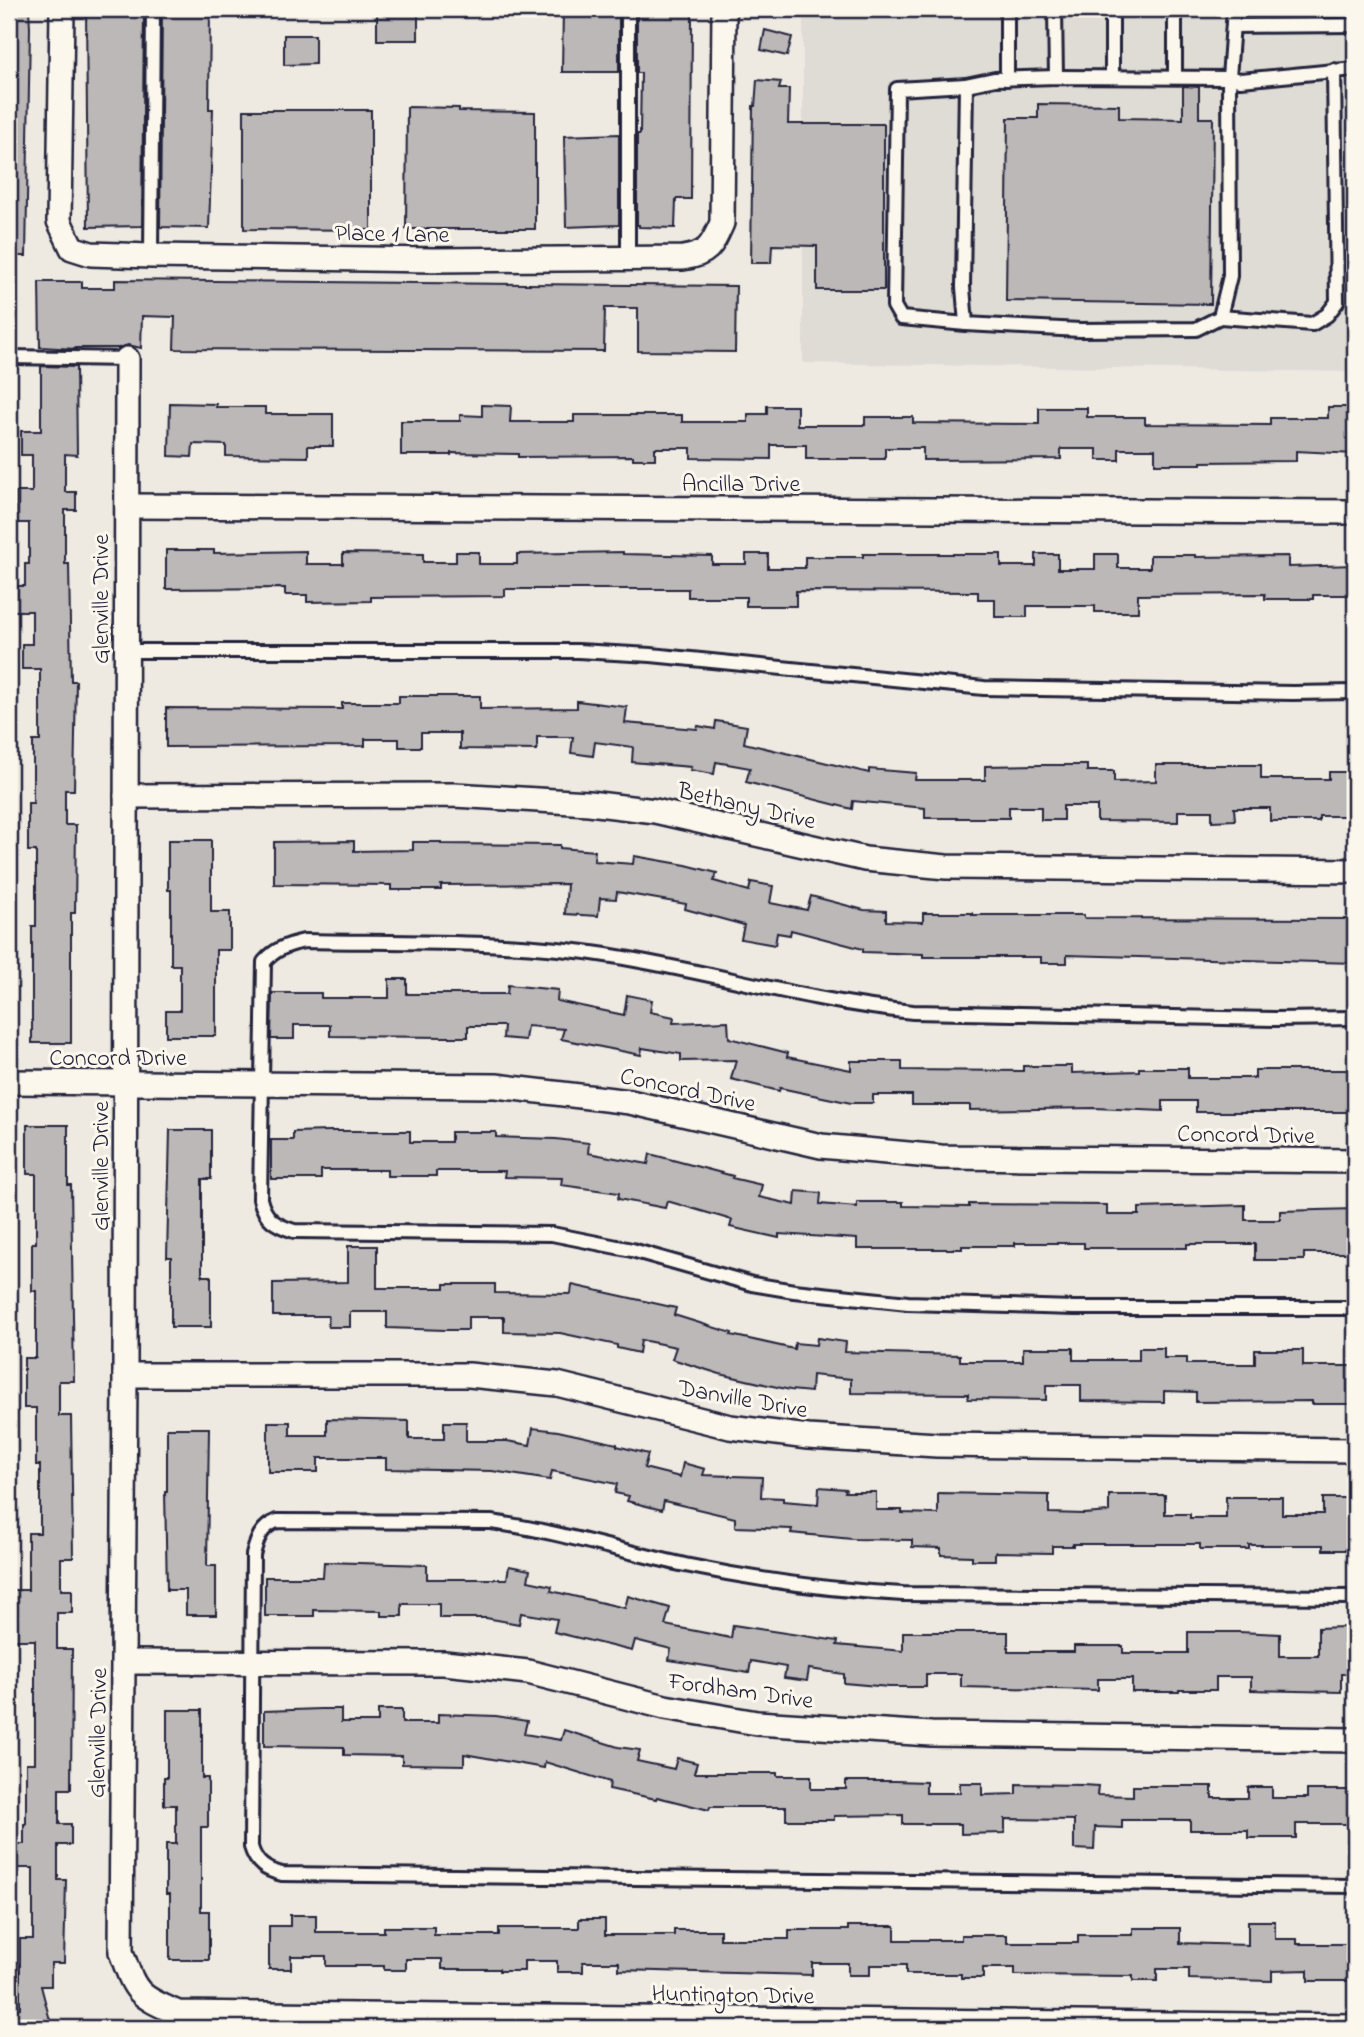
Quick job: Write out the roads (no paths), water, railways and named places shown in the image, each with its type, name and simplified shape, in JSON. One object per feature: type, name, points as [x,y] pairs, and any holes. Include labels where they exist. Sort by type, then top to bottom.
[{"type":"street","name":"Place 1 Lane","points":[[62,9],[59,221],[72,248],[91,254],[150,256],[434,260],[628,258],[699,255],[708,249],[722,223],[724,9]]},
{"type":"street","name":"Glenville Drive","points":[[127,359],[121,1952],[128,1972]]},
{"type":"street","name":"Ancilla Drive","points":[[127,506],[1355,512]]},
{"type":"street","name":"Bethany Drive","points":[[126,796],[454,795],[589,803],[655,811],[864,859],[946,867],[1355,872]]},
{"type":"street","name":"Concord Drive","points":[[9,1083],[496,1086],[630,1102],[821,1146],[941,1157],[1355,1161]]},
{"type":"street","name":"Danville Drive","points":[[125,1375],[469,1375],[557,1384],[730,1427],[808,1437],[936,1446],[1355,1450]]},
{"type":"street","name":"Fordham Drive","points":[[124,1662],[444,1663],[528,1672],[665,1707],[757,1723],[932,1734],[1355,1740]]},
{"type":"street","name":"Huntington Drive","points":[[128,1972],[134,1987],[151,2001],[178,2013],[617,2024],[1355,2026]]},
{"type":"lane","points":[[150,256],[153,9]]},
{"type":"lane","points":[[628,9],[628,258]]},
{"type":"lane","points":[[1007,9],[1007,79]]},
{"type":"lane","points":[[1055,9],[1056,77]]},
{"type":"lane","points":[[1112,9],[1112,76]]},
{"type":"lane","points":[[1175,9],[1175,77]]},
{"type":"lane","points":[[1220,317],[1230,276],[1229,78],[1234,9]]},
{"type":"lane","points":[[1233,26],[1355,25]]},
{"type":"lane","points":[[1334,69],[1337,302],[1327,315],[1312,324],[1220,317],[1196,329],[1080,330],[901,318],[894,306],[897,89],[1056,77],[1241,80],[1334,69],[1355,69]]},
{"type":"lane","points":[[966,85],[963,287],[966,324]]},
{"type":"lane","points":[[9,357],[127,359]]},
{"type":"lane","points":[[125,652],[578,651],[651,655],[984,688],[1355,692]]},
{"type":"lane","points":[[1355,1018],[1260,1019],[914,1012],[858,1007],[748,985],[701,972],[604,955],[508,946],[304,941],[284,946],[264,962],[260,1199],[263,1212],[270,1221],[294,1231],[552,1234],[632,1250],[752,1284],[908,1303],[1074,1308],[1355,1308]]},
{"type":"lane","points":[[1355,1597],[903,1594],[837,1591],[686,1565],[522,1526],[491,1522],[289,1519],[267,1524],[255,1544],[253,1555],[251,1847],[259,1864],[282,1874],[1355,1886]]}]
